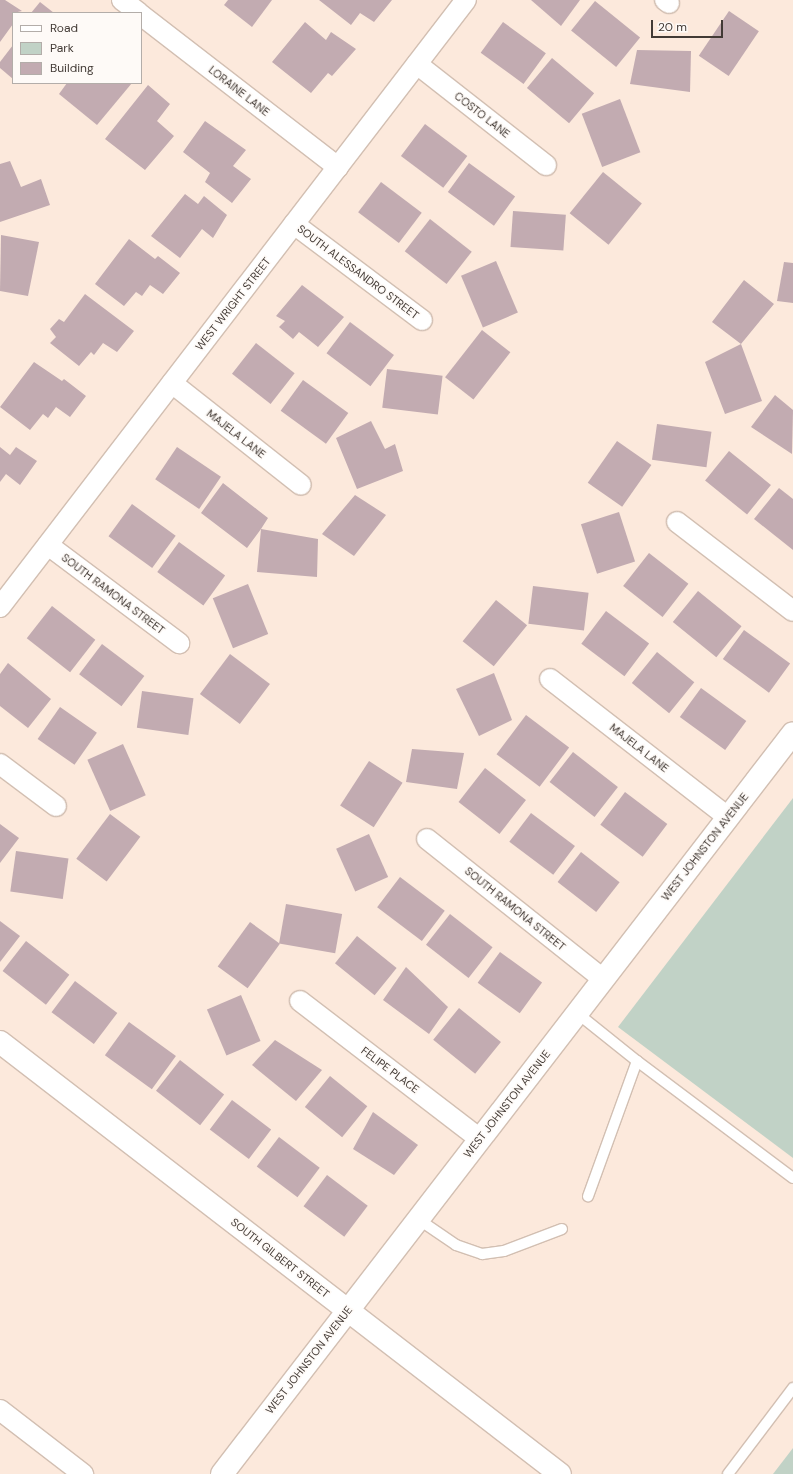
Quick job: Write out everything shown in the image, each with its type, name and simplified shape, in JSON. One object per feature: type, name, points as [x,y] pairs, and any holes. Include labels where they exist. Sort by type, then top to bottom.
[{"type":"street","points":[[122,0],[138,12]]},
{"type":"street","name":"WEST WRIGHT STREET","points":[[0,607],[466,0]]},
{"type":"street","name":"LORAINE LANE","points":[[142,16],[338,167]]},
{"type":"street","name":"COSTO LANE","points":[[417,64],[546,165]]},
{"type":"street","name":"SOUTH ALESSANDRO STREET","points":[[294,224],[422,320]]},
{"type":"street","name":"MAJELA LANE","points":[[172,383],[301,485]]},
{"type":"street","points":[[677,522],[793,611]]},
{"type":"street","name":"SOUTH RAMONA STREET","points":[[48,545],[179,644]]},
{"type":"street","name":"MAJELA LANE","points":[[550,680],[728,817]]},
{"type":"street","name":"WEST JOHNSTON AVENUE","points":[[222,1474],[793,733]]},
{"type":"street","points":[[0,764],[56,806]]},
{"type":"street","name":"SOUTH RAMONA STREET","points":[[428,839],[603,979]]},
{"type":"street","name":"FELIPE PLACE","points":[[300,1001],[480,1139]]},
{"type":"street","name":"SOUTH GILBERT STREET","points":[[0,1042],[559,1474]]},
{"type":"street","points":[[0,1410],[83,1474]]},
{"type":"lane","points":[[577,1013],[637,1061],[793,1178]]},
{"type":"lane","points":[[588,1196],[637,1061]]},
{"type":"lane","points":[[418,1219],[456,1245],[482,1254],[504,1251],[562,1229]]},
{"type":"lane","points":[[728,1474],[793,1388]]},
{"type":"green space","points":[[793,798],[793,1158],[618,1027]]},
{"type":"green space","points":[[793,1448],[793,1474],[773,1474]]},
{"type":"building","points":[[0,0],[5,0],[22,11],[12,12],[12,25],[0,42]]},
{"type":"building","points":[[228,0],[272,0],[252,27],[224,5]]},
{"type":"building","points":[[319,0],[392,0],[374,22],[360,13],[351,25]]},
{"type":"building","points":[[531,0],[580,0],[561,26]]},
{"type":"building","points":[[595,1],[640,38],[616,67],[571,31]]},
{"type":"building","points":[[40,2],[53,12],[32,12]]},
{"type":"building","points":[[729,11],[759,31],[729,76],[699,56]]},
{"type":"building","points":[[305,22],[326,40],[331,32],[356,49],[332,76],[328,73],[311,93],[272,62]]},
{"type":"building","points":[[503,22],[546,53],[524,84],[481,53]]},
{"type":"building","points":[[12,46],[12,78],[0,68],[0,62]]},
{"type":"building","points":[[637,50],[691,51],[690,92],[630,84]]},
{"type":"building","points":[[552,58],[594,93],[569,123],[527,88]]},
{"type":"building","points":[[66,84],[131,84],[97,125],[59,94]]},
{"type":"building","points":[[148,85],[170,104],[157,121],[174,136],[145,170],[105,139]]},
{"type":"building","points":[[620,99],[640,152],[602,167],[582,114]]},
{"type":"building","points":[[205,121],[246,150],[233,166],[251,179],[232,203],[205,182],[210,173],[183,152]]},
{"type":"building","points":[[425,124],[467,156],[443,188],[401,156]]},
{"type":"building","points":[[10,161],[21,187],[41,179],[50,205],[0,222],[0,164]]},
{"type":"building","points":[[469,163],[515,197],[494,226],[448,192]]},
{"type":"building","points":[[603,172],[642,203],[609,245],[570,213]]},
{"type":"building","points":[[381,182],[422,213],[399,243],[358,212]]},
{"type":"building","points":[[185,194],[198,204],[204,196],[227,215],[213,238],[202,229],[180,258],[151,236]]},
{"type":"building","points":[[513,211],[566,215],[563,251],[510,247]]},
{"type":"building","points":[[430,219],[472,252],[447,284],[405,251]]},
{"type":"building","points":[[1,235],[39,242],[28,296],[0,291]]},
{"type":"building","points":[[129,239],[155,259],[158,256],[180,273],[163,294],[150,285],[142,296],[136,292],[124,306],[95,284]]},
{"type":"building","points":[[496,261],[518,313],[483,327],[461,276]]},
{"type":"building","points":[[784,262],[793,263],[793,303],[777,301]]},
{"type":"building","points":[[744,280],[774,304],[741,344],[712,322]]},
{"type":"building","points":[[302,285],[344,317],[318,347],[299,332],[293,339],[279,327],[285,321],[276,316]]},
{"type":"building","points":[[85,294],[134,331],[117,352],[103,343],[94,355],[91,352],[79,366],[50,343],[56,337],[50,329],[59,319],[64,322]]},
{"type":"building","points":[[350,322],[394,355],[370,386],[327,353]]},
{"type":"building","points":[[482,330],[510,352],[473,399],[445,377]]},
{"type":"building","points":[[256,343],[295,373],[271,404],[232,374]]},
{"type":"building","points":[[741,344],[762,401],[725,414],[705,362]]},
{"type":"building","points":[[34,362],[62,381],[64,379],[86,396],[70,417],[56,407],[48,418],[43,414],[30,430],[0,407]]},
{"type":"building","points":[[387,369],[443,376],[438,415],[382,408]]},
{"type":"building","points":[[303,380],[348,413],[326,444],[281,411]]},
{"type":"building","points":[[775,395],[793,410],[792,454],[751,427]]},
{"type":"building","points":[[371,421],[385,449],[395,444],[403,471],[357,489],[336,438]]},
{"type":"building","points":[[657,424],[711,432],[706,467],[652,460]]},
{"type":"building","points":[[617,441],[651,465],[622,507],[588,483]]},
{"type":"building","points":[[0,447],[10,455],[16,447],[37,461],[20,485],[6,474],[0,482]]},
{"type":"building","points":[[177,447],[221,477],[199,509],[155,479]]},
{"type":"building","points":[[729,451],[771,485],[747,515],[705,481]]},
{"type":"building","points":[[223,483],[268,518],[247,548],[201,513]]},
{"type":"building","points":[[779,488],[793,499],[793,550],[754,519]]},
{"type":"building","points":[[355,495],[386,515],[354,556],[322,534]]},
{"type":"building","points":[[132,504],[176,536],[152,568],[108,536]]},
{"type":"building","points":[[619,512],[635,561],[597,574],[581,524]]},
{"type":"building","points":[[261,529],[318,539],[317,577],[257,572]]},
{"type":"building","points":[[179,542],[225,576],[203,605],[157,572]]},
{"type":"building","points":[[649,553],[688,584],[663,617],[623,586]]},
{"type":"building","points":[[248,584],[268,634],[233,648],[213,598]]},
{"type":"building","points":[[533,586],[589,593],[584,631],[528,624]]},
{"type":"building","points":[[698,591],[742,626],[716,657],[673,622]]},
{"type":"building","points":[[496,600],[527,625],[494,666],[463,641]]},
{"type":"building","points":[[52,606],[95,640],[70,672],[27,638]]},
{"type":"building","points":[[606,611],[649,643],[624,676],[581,644]]},
{"type":"building","points":[[744,630],[790,664],[769,693],[723,659]]},
{"type":"building","points":[[102,644],[144,676],[121,706],[79,674]]},
{"type":"building","points":[[657,652],[694,682],[669,713],[632,683]]},
{"type":"building","points":[[230,654],[270,684],[240,724],[200,694]]},
{"type":"building","points":[[8,663],[51,699],[28,728],[0,706],[0,674]]},
{"type":"building","points":[[494,673],[512,720],[479,736],[456,689]]},
{"type":"building","points":[[701,688],[746,721],[725,750],[680,717]]},
{"type":"building","points":[[142,691],[193,698],[188,735],[137,728]]},
{"type":"building","points":[[60,707],[97,733],[74,765],[38,739]]},
{"type":"building","points":[[526,715],[569,747],[540,787],[497,754]]},
{"type":"building","points":[[123,744],[146,795],[110,811],[87,760]]},
{"type":"building","points":[[412,749],[464,753],[457,789],[406,782]]},
{"type":"building","points":[[573,752],[618,787],[595,817],[550,782]]},
{"type":"building","points":[[369,761],[403,783],[374,827],[340,805]]},
{"type":"building","points":[[485,768],[526,800],[500,834],[459,802]]},
{"type":"building","points":[[625,792],[667,824],[643,857],[600,825]]},
{"type":"building","points":[[531,813],[575,846],[553,875],[509,842]]},
{"type":"building","points":[[110,814],[140,837],[107,882],[76,859]]},
{"type":"building","points":[[0,824],[19,838],[0,863]]},
{"type":"building","points":[[369,834],[388,877],[355,892],[336,849]]},
{"type":"building","points":[[16,851],[68,858],[63,899],[10,892]]},
{"type":"building","points":[[581,852],[620,882],[596,912],[558,882]]},
{"type":"building","points":[[400,877],[445,911],[422,941],[377,907]]},
{"type":"building","points":[[286,904],[342,914],[335,953],[279,943]]},
{"type":"building","points":[[450,914],[493,947],[469,978],[426,945]]},
{"type":"building","points":[[0,921],[20,936],[0,962]]},
{"type":"building","points":[[250,922],[280,944],[248,988],[218,966]]},
{"type":"building","points":[[357,936],[397,968],[375,995],[335,963]]},
{"type":"building","points":[[26,941],[69,975],[46,1005],[3,971]]},
{"type":"building","points":[[500,952],[542,983],[520,1013],[478,983]]},
{"type":"building","points":[[406,967],[448,1007],[429,1034],[383,1000]]},
{"type":"building","points":[[75,981],[117,1013],[94,1044],[52,1012]]},
{"type":"building","points":[[241,995],[261,1041],[226,1055],[207,1009]]},
{"type":"building","points":[[459,1008],[501,1042],[475,1074],[433,1040]]},
{"type":"building","points":[[129,1022],[176,1056],[152,1089],[105,1055]]},
{"type":"building","points":[[275,1040],[322,1070],[296,1101],[252,1065]]},
{"type":"building","points":[[180,1060],[224,1094],[200,1125],[156,1091]]},
{"type":"building","points":[[330,1076],[367,1106],[342,1137],[305,1107]]},
{"type":"building","points":[[232,1100],[271,1129],[249,1159],[210,1130]]},
{"type":"building","points":[[373,1112],[418,1145],[394,1175],[353,1149]]},
{"type":"building","points":[[279,1137],[320,1168],[297,1197],[257,1167]]},
{"type":"building","points":[[327,1175],[368,1206],[344,1237],[304,1206]]}]
